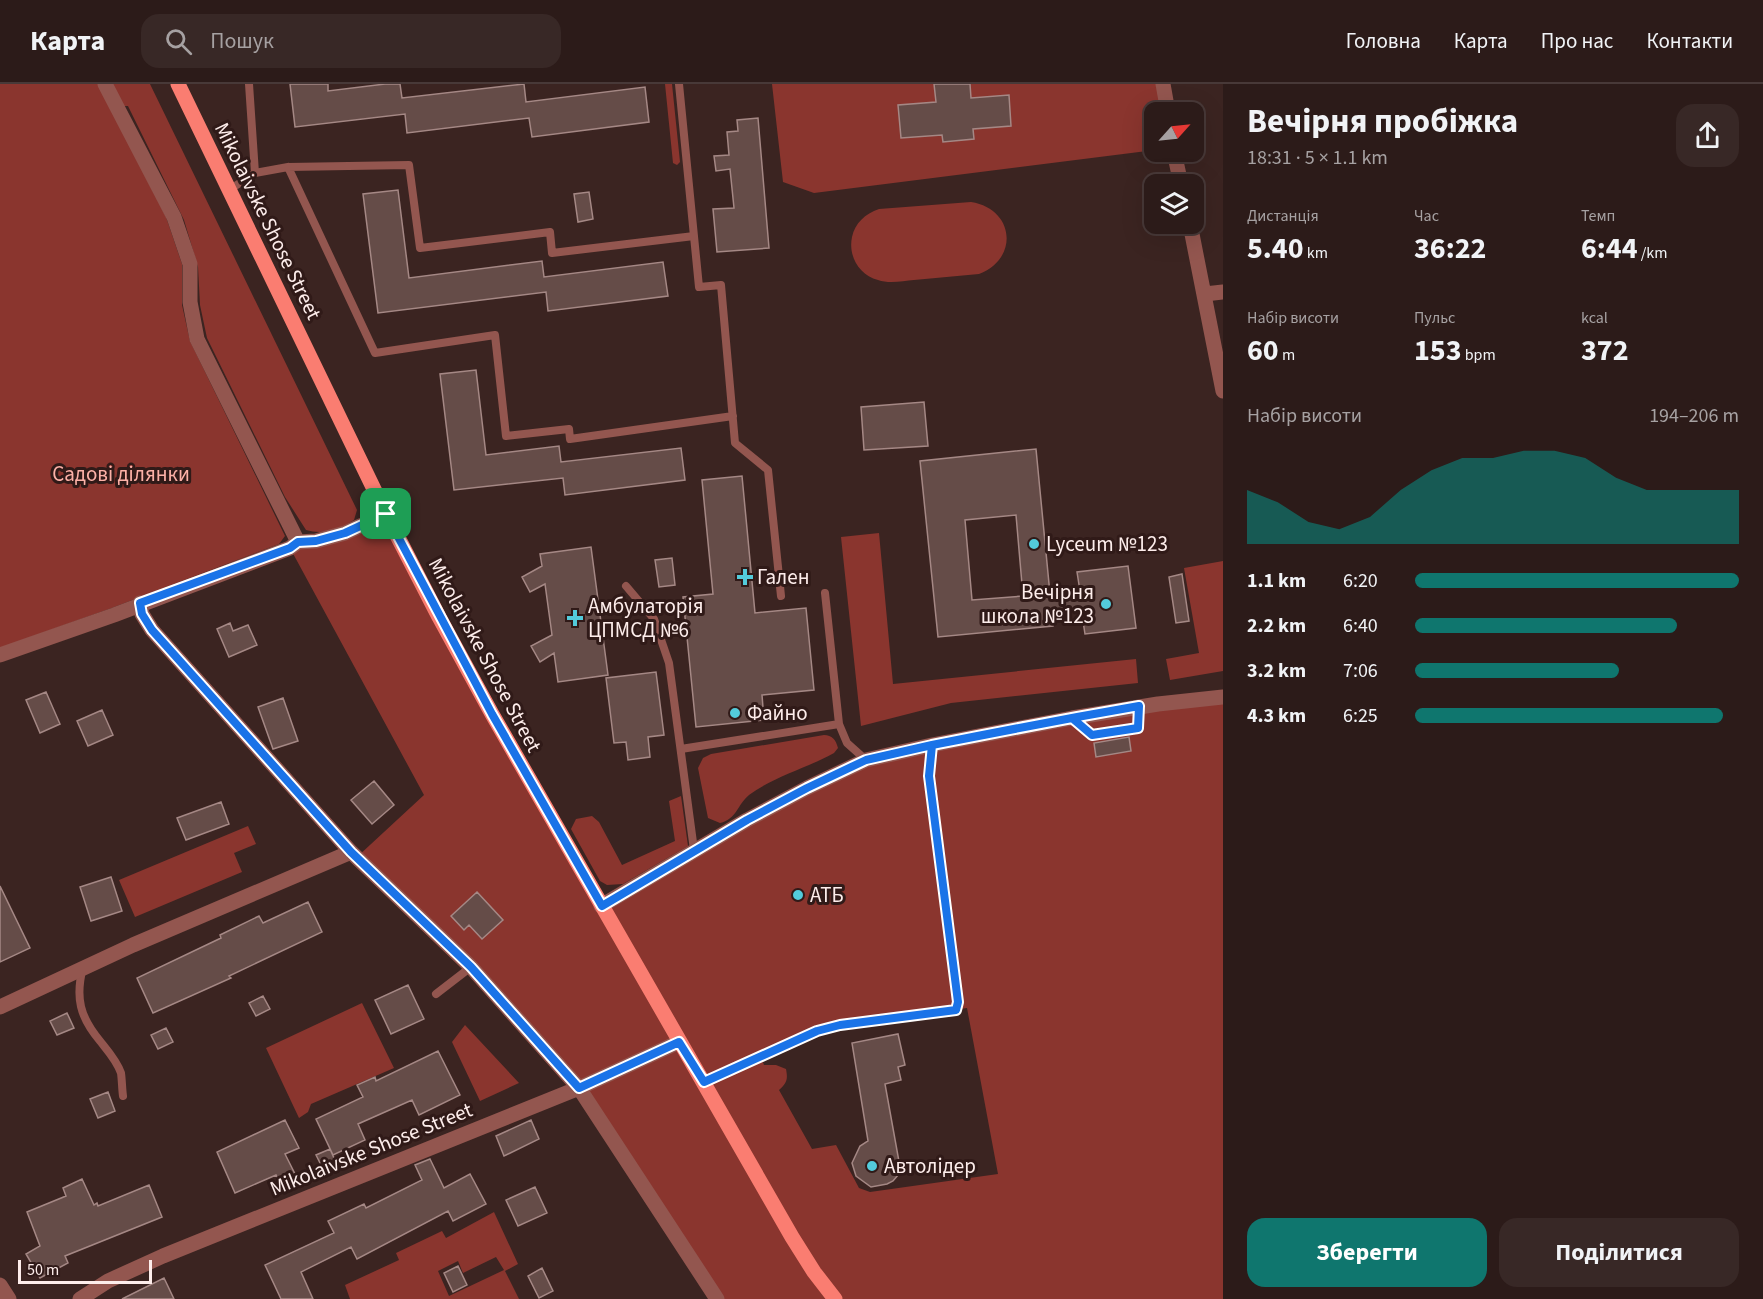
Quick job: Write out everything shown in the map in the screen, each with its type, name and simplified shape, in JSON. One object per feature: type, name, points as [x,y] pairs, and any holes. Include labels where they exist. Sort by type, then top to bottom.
[{"type":"main road","name":"Mikolaivske Shose Street","points":[[178,84],[386,514],[492,714],[792,1237],[814,1272],[835,1299]]},
{"type":"street","points":[[105,84],[174,217],[190,264],[190,302],[197,339],[298,542]]},
{"type":"street","points":[[1163,84],[1166,102]]},
{"type":"street","points":[[1192,234],[1223,391]]},
{"type":"street","points":[[1205,294],[1223,292]]},
{"type":"street","points":[[0,655],[114,615],[140,603],[290,548],[298,542],[316,541],[345,533],[386,514]]},
{"type":"street","points":[[140,603],[142,614],[152,630],[351,852],[471,967],[579,1088],[717,1299]]},
{"type":"street","points":[[602,906],[694,850],[807,788],[866,760],[932,745],[1139,706],[1223,697]]},
{"type":"street","points":[[0,1007],[83,967],[351,852]]},
{"type":"street","name":"Mikolaivske Shose Street","points":[[80,1299],[108,1281],[163,1256],[579,1088],[679,1042]]},
{"type":"street","points":[[0,1286],[9,1299]]},
{"type":"lane","points":[[249,84],[255,173]]},
{"type":"lane","points":[[679,84],[699,287],[721,285],[735,443],[768,470],[781,596]]},
{"type":"lane","points":[[229,190],[255,173],[288,167],[409,165],[420,248],[550,232],[552,253],[694,236]]},
{"type":"lane","points":[[288,167],[375,353],[495,336],[506,436],[569,429],[570,439],[733,416]]},
{"type":"lane","points":[[626,586],[654,620],[669,663],[694,850]]},
{"type":"lane","points":[[825,593],[839,724],[847,743],[866,760]]},
{"type":"lane","points":[[681,749],[839,724]]},
{"type":"lane","points":[[704,1082],[817,1031],[840,1025],[956,1010],[958,1002],[929,776],[932,745]]},
{"type":"lane","points":[[83,967],[79,984],[79,1004],[86,1022],[111,1054],[120,1072],[123,1096]]},
{"type":"lane","points":[[436,994],[471,967]]},
{"type":"green space","name":"Садові ділянки","points":[[0,84],[98,84],[166,217],[182,264],[182,305],[190,341],[285,536],[279,544],[0,648]]},
{"type":"green space","points":[[110,84],[150,84],[357,510],[354,520],[348,524],[325,532],[306,530],[285,497],[207,338],[200,305],[198,267],[184,220],[128,106],[121,106]]},
{"type":"green space","points":[[665,84],[672,84],[680,162],[677,165],[673,163]]},
{"type":"green space","points":[[772,84],[1163,84],[1166,102],[1144,102],[1144,151],[814,193],[783,182]]},
{"type":"green space","points":[[971,202],[986,206],[996,214],[1007,235],[1006,246],[1001,257],[992,267],[979,274],[887,282],[865,274],[856,264],[851,244],[853,232],[858,223],[869,214],[879,209]]},
{"type":"green space","points":[[386,514],[602,906],[866,760],[1223,697],[1223,1299],[717,1299],[579,1088],[357,857],[424,795],[290,548]],"holes":[[[967,1008],[998,1174],[870,1192],[859,1188],[836,1145],[812,1149],[779,1090],[786,1081],[786,1069],[776,1065],[764,1065],[761,1057],[840,1025]]]},
{"type":"green space","points":[[879,533],[893,684],[1136,659],[1138,683],[951,703],[861,726],[841,537]]},
{"type":"green space","points":[[1223,561],[1223,671],[1170,680],[1166,659],[1199,653],[1184,568]]},
{"type":"green space","points":[[824,735],[831,737],[836,743],[838,748],[834,753],[759,788],[745,799],[726,821],[720,823],[708,818],[698,768],[703,758],[711,754]]},
{"type":"green space","points":[[681,796],[688,846],[623,884],[607,885],[600,881],[571,829],[576,819],[592,816],[599,822],[622,865],[675,841],[669,801]]},
{"type":"green space","points":[[248,826],[256,844],[234,853],[242,872],[135,917],[119,880]]},
{"type":"green space","points":[[362,1003],[394,1068],[311,1104],[308,1112],[299,1118],[266,1048]]},
{"type":"green space","points":[[465,1025],[519,1083],[480,1101],[452,1042]]},
{"type":"green space","points":[[494,1212],[518,1264],[505,1271],[519,1299],[350,1299],[345,1285],[399,1260],[396,1253],[442,1231],[446,1238]],"holes":[[[496,1257],[504,1270],[449,1296],[438,1271],[458,1261],[463,1273]]]},
{"type":"building","points":[[290,84],[328,84],[328,91],[400,84],[402,98],[524,84],[526,102],[645,87],[649,122],[532,137],[529,118],[407,133],[405,114],[295,127]]},
{"type":"building","points":[[934,84],[970,84],[971,98],[1009,95],[1011,126],[973,129],[974,139],[943,142],[942,135],[901,138],[898,105],[936,102]]},
{"type":"building","points":[[758,118],[769,248],[717,252],[713,209],[734,208],[730,169],[716,171],[714,156],[729,155],[727,132],[738,131],[737,120]]},
{"type":"building","points":[[398,190],[409,278],[542,261],[544,277],[663,262],[668,296],[548,311],[546,292],[378,313],[363,194]]},
{"type":"building","points":[[589,192],[593,219],[578,222],[574,194]]},
{"type":"building","points":[[476,370],[486,455],[559,446],[561,462],[681,448],[685,480],[565,495],[563,478],[454,490],[440,374]]},
{"type":"building","points":[[924,402],[928,446],[864,450],[861,407]]},
{"type":"building","points":[[1036,449],[1050,594],[1080,591],[1077,572],[1128,566],[1136,628],[1085,634],[1081,608],[1052,611],[1053,626],[938,637],[920,461]],"holes":[[[1016,515],[1023,596],[972,600],[965,520]]]},
{"type":"building","points":[[742,476],[755,613],[806,608],[814,690],[762,695],[764,720],[696,727],[683,597],[713,594],[702,480]]},
{"type":"building","name":"Амбулаторія ЦПМСД №6","points":[[591,547],[608,675],[558,682],[554,653],[540,662],[531,646],[552,635],[545,584],[530,592],[522,577],[542,566],[540,554]]},
{"type":"building","points":[[672,558],[675,585],[659,587],[655,560]]},
{"type":"building","points":[[1182,574],[1189,621],[1176,623],[1169,577]]},
{"type":"building","points":[[230,623],[233,631],[248,625],[257,645],[229,657],[217,629]]},
{"type":"building","points":[[656,672],[664,735],[648,737],[650,757],[628,760],[626,742],[614,743],[606,678]]},
{"type":"building","points":[[46,692],[60,724],[40,733],[26,700]]},
{"type":"building","points":[[283,698],[298,741],[273,749],[258,707]]},
{"type":"building","points":[[102,710],[113,735],[88,746],[77,721]]},
{"type":"building","points":[[1129,737],[1131,751],[1096,757],[1094,743]]},
{"type":"building","points":[[374,781],[394,805],[372,824],[351,800]]},
{"type":"building","points":[[221,802],[229,824],[186,840],[177,818]]},
{"type":"building","points":[[111,877],[122,911],[91,921],[80,887]]},
{"type":"building","points":[[0,886],[30,948],[0,962]]},
{"type":"building","points":[[477,892],[503,920],[482,939],[469,925],[464,930],[451,916]]},
{"type":"building","points":[[308,902],[322,932],[229,976],[231,978],[153,1013],[137,978],[221,938],[220,935],[259,916],[263,923]]},
{"type":"building","points":[[408,985],[424,1019],[391,1034],[375,1000]]},
{"type":"building","points":[[263,996],[270,1009],[256,1016],[249,1003]]},
{"type":"building","points":[[67,1013],[74,1028],[57,1035],[50,1021]]},
{"type":"building","points":[[166,1028],[173,1042],[158,1049],[151,1035]]},
{"type":"building","points":[[898,1034],[905,1065],[898,1067],[901,1080],[885,1084],[900,1167],[899,1174],[887,1184],[871,1187],[856,1176],[852,1163],[860,1146],[868,1141],[852,1043]]},
{"type":"building","points":[[438,1051],[460,1095],[419,1115],[412,1100],[358,1124],[365,1140],[333,1155],[316,1119],[363,1097],[357,1085],[375,1077],[376,1081]]},
{"type":"building","points":[[108,1092],[115,1111],[98,1118],[90,1099]]},
{"type":"building","points":[[285,1120],[299,1148],[285,1154],[298,1180],[282,1187],[276,1175],[235,1193],[217,1152]]},
{"type":"building","points":[[531,1120],[539,1139],[504,1156],[496,1136]]},
{"type":"building","points":[[330,1149],[338,1167],[325,1173],[316,1155]]},
{"type":"building","points":[[430,1159],[444,1188],[470,1174],[486,1204],[453,1221],[448,1211],[357,1259],[351,1247],[301,1272],[313,1299],[281,1299],[265,1265],[334,1233],[328,1221],[364,1204],[366,1208],[422,1180],[415,1165]]},
{"type":"building","points":[[82,1179],[94,1205],[97,1203],[98,1206],[149,1185],[162,1217],[65,1256],[68,1263],[40,1278],[26,1254],[40,1246],[27,1212],[66,1196],[63,1188]]},
{"type":"building","points":[[535,1187],[547,1213],[518,1226],[506,1200]]},
{"type":"building","points":[[458,1266],[467,1285],[453,1292],[444,1273]]},
{"type":"building","points":[[542,1268],[553,1291],[539,1298],[528,1276]]},
{"type":"building","points":[[164,1278],[174,1299],[122,1299]]},
{"type":"place","name":"Lyceum №123","points":[[1034,544]]},
{"type":"place","name":"Гален","points":[[745,577]]},
{"type":"place","name":"Вечірня школа №123","points":[[1106,604]]},
{"type":"place","name":"Амбулаторія ЦПМСД №6","points":[[575,618]]},
{"type":"place","name":"Файно","points":[[735,713]]},
{"type":"place","name":"АТБ","points":[[798,895]]},
{"type":"place","name":"Автолідер","points":[[872,1166]]},
{"type":"route","points":[[386,514],[345,533],[316,541],[298,542],[290,548],[140,603],[142,614],[152,630],[351,852],[471,967],[579,1088],[679,1042],[704,1082],[817,1031],[840,1025],[956,1010],[958,1002],[929,776],[932,745],[1049,722],[1139,706],[1138,728],[1092,735],[1072,718],[932,745],[866,760],[747,820],[602,906],[492,714],[386,514]]}]
